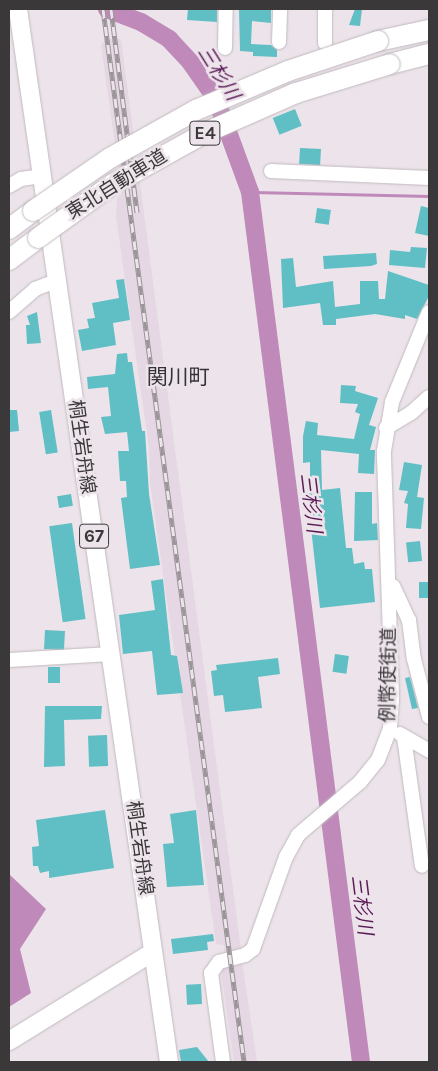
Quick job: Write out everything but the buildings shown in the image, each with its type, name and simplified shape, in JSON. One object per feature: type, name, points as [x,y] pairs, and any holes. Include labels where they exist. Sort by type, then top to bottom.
[{"type":"highway","name":"東北自動車道","points":[[9,229],[110,158],[196,110],[288,71],[378,41],[429,30]]},
{"type":"highway","name":"東北自動車道","points":[[9,260],[114,184],[207,132],[296,93],[429,54]]},
{"type":"main road","name":"桐生岩舟線","points":[[16,12],[43,176],[169,1062]]},
{"type":"main road","points":[[9,1041],[153,952]]},
{"type":"street","points":[[225,48],[226,9]]},
{"type":"street","points":[[279,42],[280,9]]},
{"type":"street","points":[[325,43],[326,9]]},
{"type":"street","points":[[271,171],[429,178]]},
{"type":"street","points":[[9,186],[21,180],[43,176]]},
{"type":"street","points":[[9,312],[35,289],[58,280]]},
{"type":"street","name":"例幣使街道","points":[[223,1062],[211,973],[219,962],[245,955],[253,949],[286,857],[298,835],[311,820],[345,795],[378,760],[390,728],[392,698],[384,451],[386,428],[392,402],[429,312]]},
{"type":"street","points":[[386,428],[411,414],[429,397]]},
{"type":"street","points":[[389,576],[409,620],[414,659],[429,717]]},
{"type":"street","points":[[9,660],[111,654]]},
{"type":"street","points":[[390,728],[429,751]]},
{"type":"street","points":[[404,737],[422,866]]},
{"type":"shaded area","points":[[105,39],[121,39],[241,950],[225,955],[224,945],[216,944],[150,483],[149,448],[116,216],[117,198],[122,194],[101,46]]},
{"type":"shaded area","points":[[9,874],[46,909],[20,949],[31,993],[9,1007]]},
{"type":"shaded area","points":[[242,961],[257,1062],[234,1062],[221,972],[223,968]]},
{"type":"waterway","name":"三杉川","points":[[107,9],[141,22],[169,39],[191,63],[216,99],[250,192],[361,1062]]},
{"type":"waterway","points":[[250,192],[429,196]]},
{"type":"railway","points":[[103,9],[244,1062]]},
{"type":"railway","points":[[111,9],[137,212]]},
{"type":"district","name":"関川町","points":[[178,377]]}]
